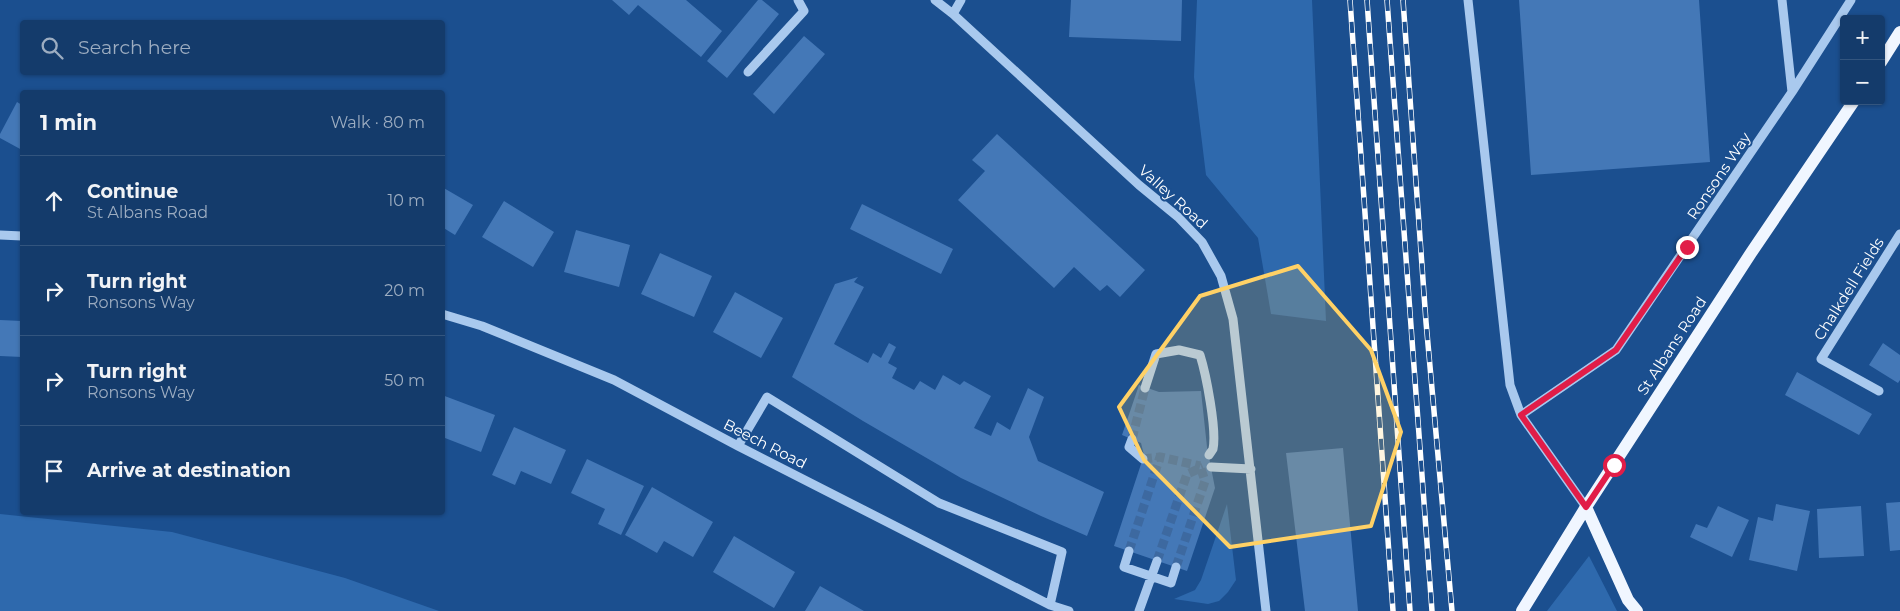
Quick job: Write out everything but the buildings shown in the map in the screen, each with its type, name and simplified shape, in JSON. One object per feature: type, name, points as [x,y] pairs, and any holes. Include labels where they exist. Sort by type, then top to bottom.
[{"type":"main road","points":[[1882,60],[1900,32]]},
{"type":"main road","name":"St Albans Road","points":[[1522,611],[1586,507],[1752,252],[1851,105]]},
{"type":"main road","points":[[1586,507],[1628,600],[1637,611]]},
{"type":"street","points":[[748,72],[804,11],[798,0]]},
{"type":"street","name":"Valley Road","points":[[935,0],[953,14],[1139,185],[1178,217],[1202,242],[1221,276],[1233,319],[1266,611]]},
{"type":"street","points":[[953,14],[961,0]]},
{"type":"street","points":[[1468,0],[1510,385],[1521,415],[1586,507]]},
{"type":"street","points":[[1782,0],[1792,92]]},
{"type":"street","name":"Ronsons Way","points":[[1521,415],[1616,350],[1792,92],[1850,0]]},
{"type":"street","name":"Chalkdell Fields","points":[[1879,392],[1821,359],[1900,234]]},
{"type":"street","points":[[0,235],[20,236]]},
{"type":"street","name":"Beech Road","points":[[445,315],[482,326],[614,380],[738,446],[1050,605],[1068,611]]},
{"type":"street","points":[[1146,388],[1156,354],[1179,350],[1200,355],[1205,372],[1212,428],[1213,450],[1209,455]]},
{"type":"street","points":[[738,446],[767,397],[939,502],[1062,552],[1050,605]]},
{"type":"street","points":[[1132,440],[1130,447],[1143,459]]},
{"type":"street","points":[[1211,467],[1251,470]]},
{"type":"street","points":[[1129,551],[1124,566],[1152,577],[1171,583],[1176,567]]},
{"type":"street","points":[[1139,611],[1157,561]]},
{"type":"highlighted area","points":[[1298,266],[1371,350],[1401,432],[1371,526],[1230,547],[1144,460],[1119,407],[1200,296]]},
{"type":"shaded area","points":[[1197,0],[1312,0],[1326,321],[1271,314],[1258,238],[1206,175],[1194,77]]},
{"type":"shaded area","points":[[1227,504],[1236,580],[1219,601],[1208,604],[1174,599],[1195,590],[1201,580]]},
{"type":"shaded area","points":[[0,514],[172,532],[345,578],[439,611],[0,611]]},
{"type":"shaded area","points":[[1589,556],[1617,611],[1547,611]]},
{"type":"tunnel","points":[[1132,439],[1145,388]]},
{"type":"tunnel","points":[[1143,459],[1160,457]]},
{"type":"tunnel","points":[[1129,551],[1160,457],[1200,466]]},
{"type":"tunnel","points":[[1176,567],[1205,481],[1200,466]]},
{"type":"tunnel","points":[[1157,561],[1187,474],[1203,467]]},
{"type":"railway","points":[[1350,0],[1393,611]]},
{"type":"railway","points":[[1367,0],[1410,611]]},
{"type":"railway","points":[[1387,0],[1432,611]]},
{"type":"railway","points":[[1403,0],[1426,322],[1452,611]]},
{"type":"route","points":[[1614,465],[1586,507],[1521,415],[1616,350],[1687,247]]}]
